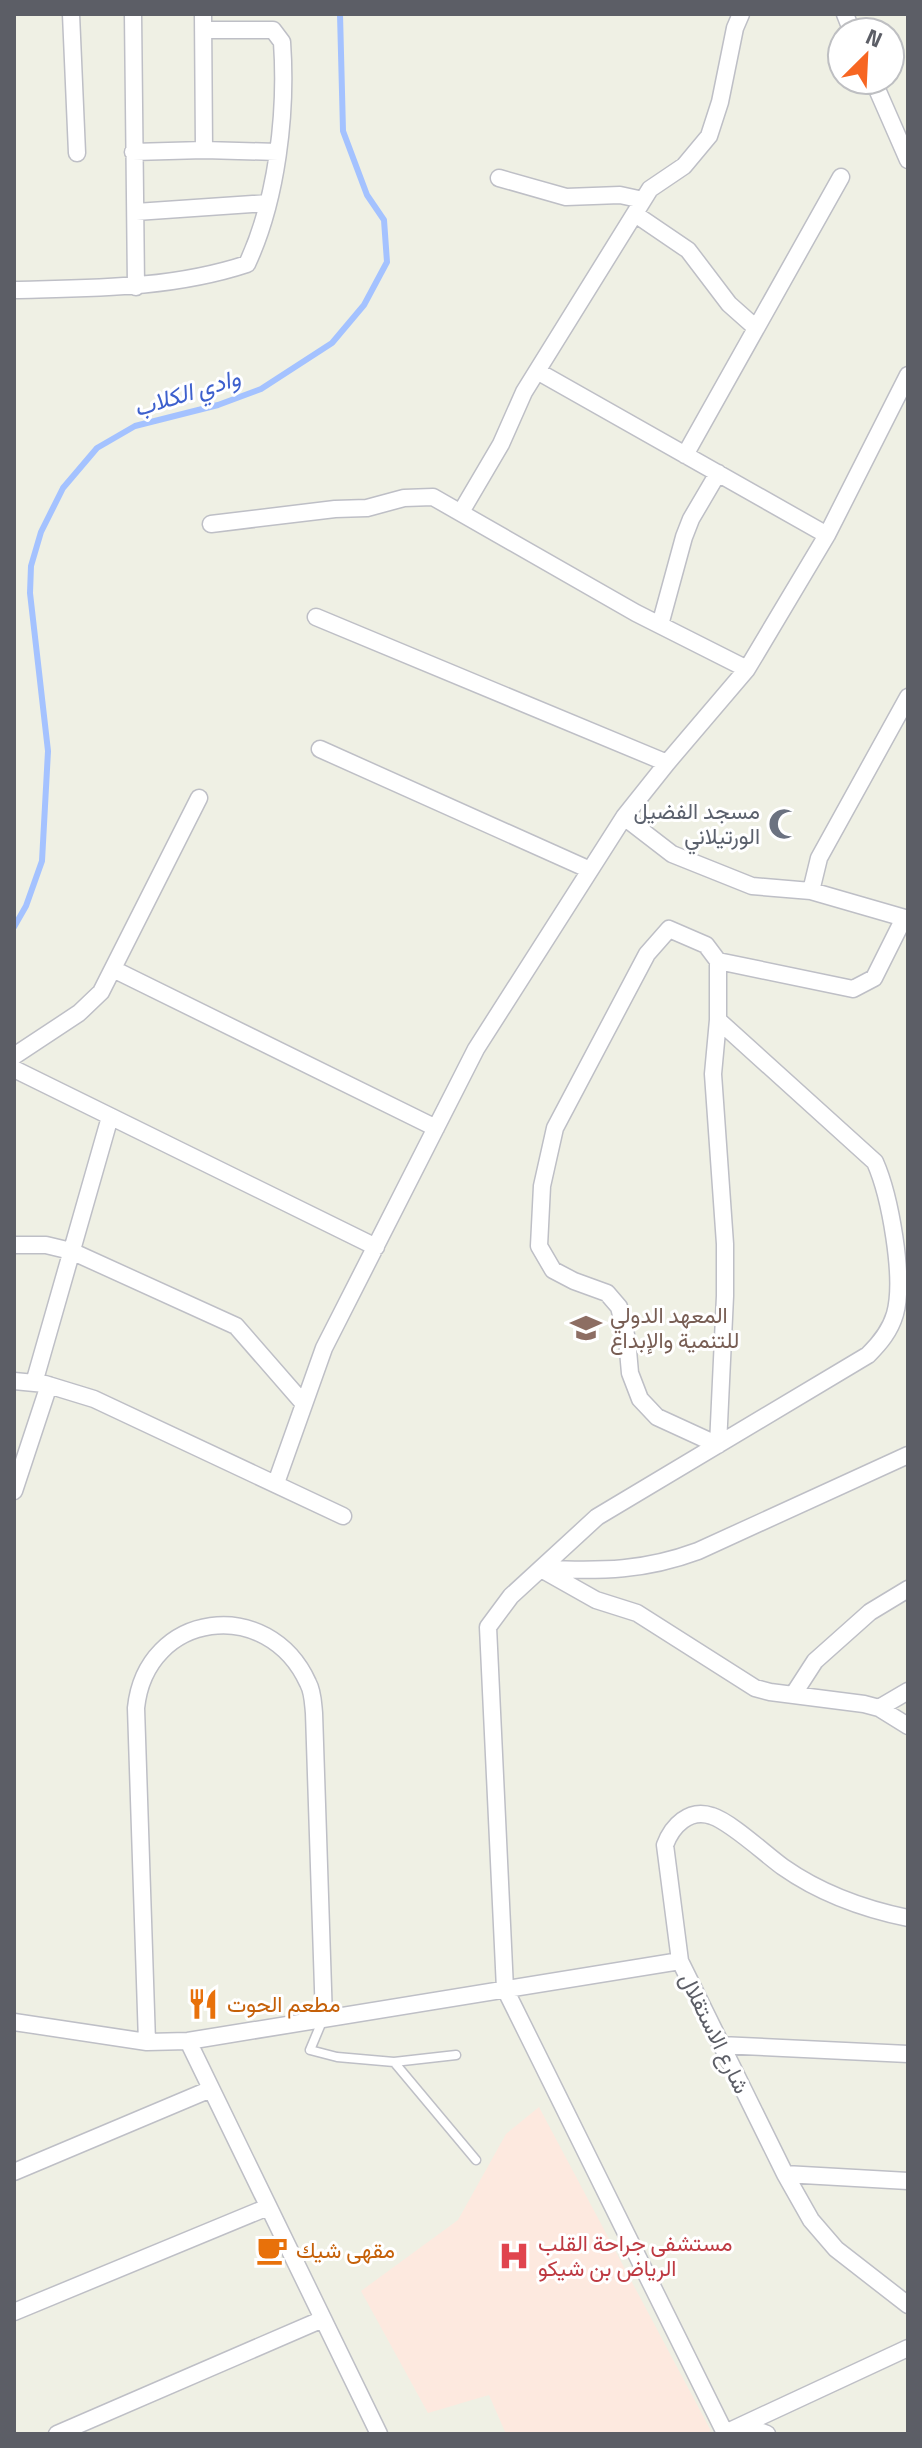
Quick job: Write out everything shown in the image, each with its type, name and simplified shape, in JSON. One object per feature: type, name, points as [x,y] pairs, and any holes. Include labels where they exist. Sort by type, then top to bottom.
[{"type":"street","points":[[71,14],[77,153]]},
{"type":"street","points":[[133,14],[136,287]]},
{"type":"street","points":[[461,512],[501,444],[524,392],[650,189],[684,166],[709,136],[741,14]]},
{"type":"street","points":[[14,290],[136,287],[209,277],[247,264],[261,234],[278,152],[282,42],[273,30],[203,22],[204,150]]},
{"type":"street","points":[[880,96],[908,160]]},
{"type":"street","points":[[133,152],[278,152]]},
{"type":"street","points":[[685,455],[841,177]]},
{"type":"street","points":[[499,178],[566,197],[620,195],[639,207],[688,250],[729,304],[756,328]]},
{"type":"street","points":[[136,212],[268,203]]},
{"type":"street","points":[[537,371],[827,535]]},
{"type":"street","points":[[276,1483],[324,1348],[476,1049],[624,817],[747,669],[827,535],[908,375]]},
{"type":"street","points":[[660,625],[684,537],[718,473]]},
{"type":"street","points":[[211,524],[367,508],[404,498],[433,497],[660,625],[747,669]]},
{"type":"street","points":[[316,617],[667,763]]},
{"type":"street","points":[[811,891],[819,858],[908,697]]},
{"type":"street","points":[[320,749],[590,870]]},
{"type":"street","points":[[14,1056],[79,1013],[101,992],[199,798]]},
{"type":"street","points":[[624,817],[672,854],[752,886],[811,891],[906,919],[874,978],[853,989],[718,961]]},
{"type":"street","points":[[669,929],[706,945],[718,961],[714,1088],[725,1244],[718,1445],[657,1417],[640,1399],[630,1373],[627,1339],[619,1307],[607,1293],[553,1270],[539,1246],[542,1186],[555,1128],[647,954],[669,929]]},
{"type":"street","points":[[113,969],[436,1128]]},
{"type":"street","points":[[718,1020],[875,1162],[882,1178],[898,1267],[895,1313],[885,1337],[868,1355],[597,1517],[511,1596],[488,1627],[505,1989],[724,2433],[908,2348]]},
{"type":"street","points":[[14,1069],[376,1247]]},
{"type":"street","points":[[14,1491],[42,1384],[71,1251],[110,1117]]},
{"type":"street","points":[[14,1245],[46,1245],[71,1251],[236,1326],[304,1404]]},
{"type":"street","points":[[14,1381],[42,1384],[94,1399],[343,1516]]},
{"type":"street","points":[[541,1569],[637,1569],[668,1562],[726,1539],[908,1455]]},
{"type":"street","points":[[541,1569],[596,1600],[637,1613],[755,1688],[879,1708],[908,1726]]},
{"type":"street","points":[[793,1695],[815,1661],[870,1612],[908,1589]]},
{"type":"street","points":[[147,2042],[138,1691],[143,1676],[165,1647],[196,1629],[214,1625],[235,1624],[255,1629],[273,1639],[299,1666],[310,1686],[314,1713],[324,2019]]},
{"type":"street","points":[[879,1708],[908,1691]]},
{"type":"street","name":"شارع الاستقلال","points":[[908,1918],[855,1905],[831,1893],[786,1869],[712,1816],[696,1815],[680,1821],[670,1831],[665,1845],[680,1961],[785,2174],[811,2220],[836,2249],[908,2305]]},
{"type":"street","points":[[14,2022],[147,2042],[188,2041],[680,1961]]},
{"type":"street","points":[[188,2041],[379,2434]]},
{"type":"street","points":[[720,2045],[908,2054]]},
{"type":"street","points":[[14,2172],[211,2089]]},
{"type":"street","points":[[785,2174],[908,2181]]},
{"type":"street","points":[[14,2312],[268,2207]]},
{"type":"street","points":[[57,2434],[323,2319]]},
{"type":"street","points":[[744,2425],[767,2434]]},
{"type":"lane","points":[[324,2019],[310,2050],[337,2057],[394,2062],[456,2055]]},
{"type":"lane","points":[[394,2062],[476,2160]]},
{"type":"shaded area","name":"مستشفى جراحة القلب الرياض بن شيكو","points":[[539,2107],[711,2431],[704,2434],[506,2434],[489,2395],[428,2413],[361,2291],[458,2220],[506,2134]]},
{"type":"waterway","name":"وادي الكلاب","points":[[14,927],[26,906],[42,861],[48,751],[30,593],[31,566],[41,532],[63,488],[97,448],[135,426],[218,405],[261,389],[332,343],[364,305],[387,262],[384,220],[367,195],[343,131],[340,14]]},
{"type":"place","name":"مسجد الفضيل الورتيلاني","points":[[784,824]]},
{"type":"place","name":"المعهد الدولي للتنمية والإبداع","points":[[586,1328]]},
{"type":"place","name":"مطعم الحوت","points":[[203,2004]]},
{"type":"place","name":"مقهى شيك","points":[[272,2250]]},
{"type":"place","name":"مستشفى جراحة القلب الرياض بن شيكو","points":[[514,2256]]}]
